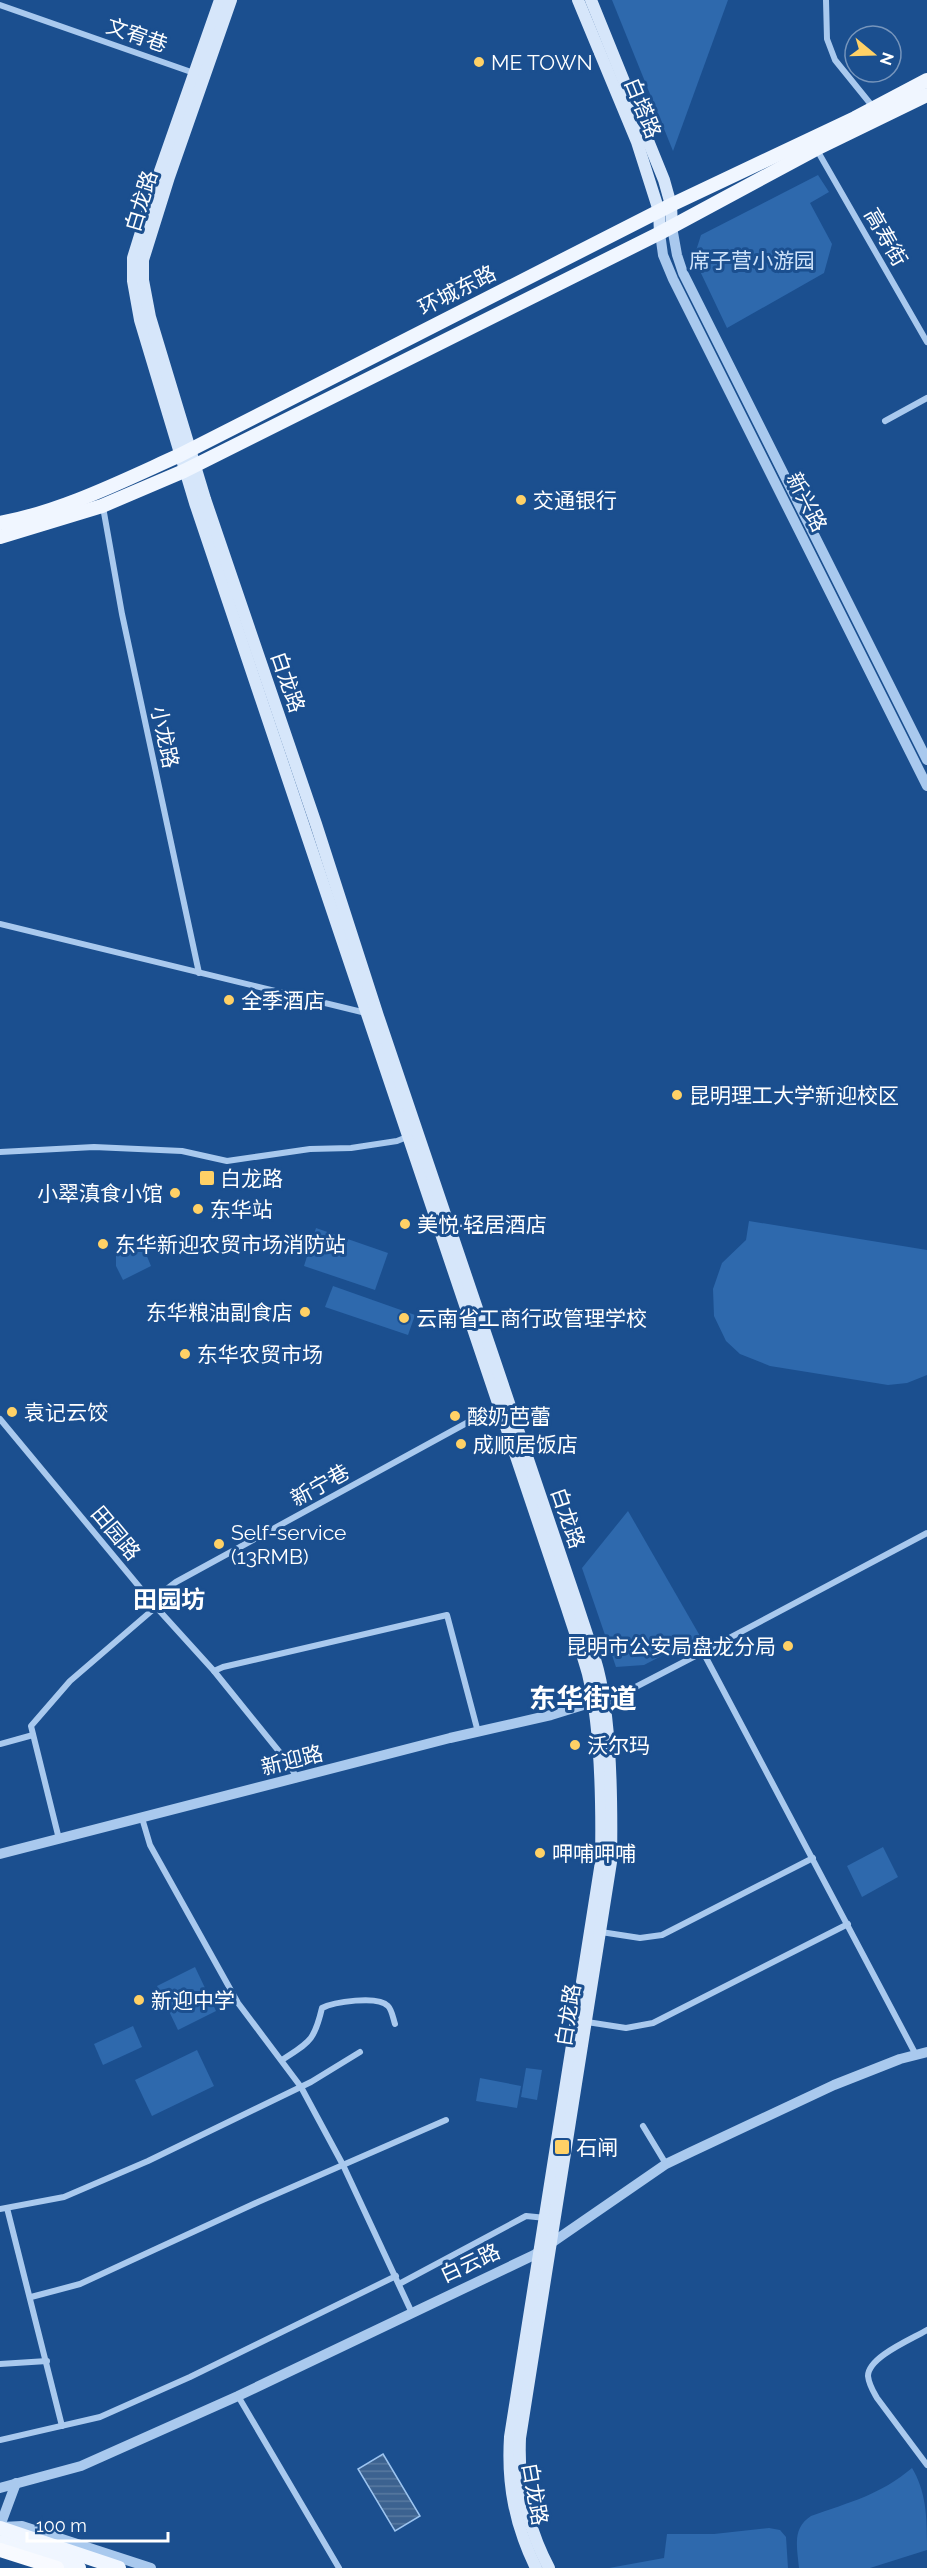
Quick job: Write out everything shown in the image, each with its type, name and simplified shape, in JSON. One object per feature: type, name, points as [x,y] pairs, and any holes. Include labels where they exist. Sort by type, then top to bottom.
[{"type":"highway","points":[[0,2550],[57,2568]]},
{"type":"main road","name":"白龙路","points":[[185,453],[140,320],[133,281],[133,258],[159,174],[220,0]]},
{"type":"main road","name":"白龙路","points":[[231,0],[169,177],[143,260],[143,280],[150,317],[189,468],[504,1406],[598,1701],[612,1828],[611,1862],[520,2438],[519,2462],[522,2497],[530,2528],[549,2568]]},
{"type":"main road","name":"白塔路","points":[[578,0],[665,208]]},
{"type":"main road","name":"白塔路","points":[[591,0],[660,170],[666,230]]},
{"type":"main road","name":"环城东路","points":[[0,523],[51,510],[185,453],[665,208],[874,108],[927,80]]},
{"type":"main road","name":"环城东路","points":[[0,537],[102,506],[189,468],[666,230],[816,149],[927,95]]},
{"type":"main road","name":"白龙路","points":[[373,1015],[407,1137],[504,1406]]},
{"type":"main road","name":"白龙路","points":[[536,2568],[520,2531],[511,2498],[508,2462],[510,2437],[601,1862],[598,1701]]},
{"type":"main road","points":[[0,2527],[17,2541],[78,2568]]},
{"type":"main road","points":[[0,2542],[17,2541],[115,2567]]},
{"type":"street","points":[[826,0],[826,39],[835,60],[874,108]]},
{"type":"street","name":"文宥巷","points":[[0,5],[194,73]]},
{"type":"street","name":"高寿街","points":[[816,149],[926,339]]},
{"type":"street","name":"新兴路","points":[[666,230],[683,273],[927,760]]},
{"type":"street","name":"新兴路","points":[[666,230],[663,255],[673,279],[927,786]]},
{"type":"street","points":[[885,421],[927,398]]},
{"type":"street","name":"小龙路","points":[[102,506],[122,614],[199,973]]},
{"type":"street","points":[[0,924],[373,1015]]},
{"type":"street","points":[[0,1152],[94,1147],[182,1151],[227,1161],[310,1149],[351,1148],[397,1141],[407,1137]]},
{"type":"street","name":"新宁巷","points":[[151,1601],[176,1582],[473,1419],[504,1406]]},
{"type":"street","name":"田园路","points":[[0,1419],[156,1607],[214,1671],[290,1765],[297,1779]]},
{"type":"street","points":[[598,1701],[624,1693],[927,1533]]},
{"type":"street","points":[[59,1839],[31,1726],[70,1681],[156,1607]]},
{"type":"street","points":[[214,1671],[234,1664],[447,1615],[478,1732]]},
{"type":"street","points":[[703,1652],[848,1924],[922,2054]]},
{"type":"street","name":"新迎路","points":[[0,1854],[551,1715],[598,1701]]},
{"type":"street","points":[[0,1744],[33,1736]]},
{"type":"street","points":[[142,1818],[150,1845],[238,2003],[301,2086],[343,2165],[412,2313]]},
{"type":"street","points":[[601,1932],[640,1938],[662,1935],[813,1858]]},
{"type":"street","points":[[587,2022],[626,2028],[653,2023],[848,1924]]},
{"type":"street","points":[[282,2060],[310,2041],[317,2031],[322,2008],[332,2003],[381,2001],[390,2007],[395,2024]]},
{"type":"street","points":[[62,2427],[31,2297],[3,2209],[64,2197],[148,2161],[301,2086],[360,2052]]},
{"type":"street","name":"白云路","points":[[0,2487],[81,2466],[238,2396],[540,2250],[666,2164],[834,2085],[922,2054]]},
{"type":"street","points":[[31,2297],[80,2284],[446,2120]]},
{"type":"street","points":[[643,2126],[666,2164]]},
{"type":"street","points":[[399,2284],[526,2216],[546,2218]]},
{"type":"street","points":[[0,2440],[62,2427],[110,2413],[396,2276]]},
{"type":"street","points":[[927,2330],[874,2362],[868,2374],[870,2387],[877,2398],[927,2465]]},
{"type":"street","points":[[0,2364],[47,2361]]},
{"type":"street","points":[[238,2396],[339,2568]]},
{"type":"street","points":[[16,2483],[0,2527],[22,2526],[151,2568]]},
{"type":"green space","points":[[612,0],[728,0],[673,151]]},
{"type":"green space","name":"席子营小游园","points":[[818,175],[829,192],[810,203],[832,244],[824,273],[727,328],[699,269],[695,254],[701,235]]},
{"type":"green space","points":[[749,1221],[927,1250],[927,1375],[907,1383],[888,1385],[770,1366],[740,1354],[726,1341],[714,1316],[713,1289],[722,1263],[746,1240]]},
{"type":"green space","points":[[316,1228],[388,1253],[375,1290],[304,1266]]},
{"type":"green space","points":[[141,1242],[151,1266],[123,1280],[116,1266],[116,1256],[129,1245]]},
{"type":"green space","points":[[333,1286],[415,1315],[408,1335],[325,1307]]},
{"type":"green space","points":[[628,1511],[700,1636],[644,1665],[616,1667],[582,1568]]},
{"type":"green space","points":[[883,1847],[898,1877],[862,1897],[847,1866]]},
{"type":"green space","points":[[195,1967],[216,2011],[178,2030],[157,1986]]},
{"type":"green space","points":[[133,2026],[142,2047],[103,2065],[94,2044]]},
{"type":"green space","points":[[197,2050],[214,2086],[152,2116],[135,2080]]},
{"type":"green space","points":[[526,2068],[542,2070],[537,2100],[521,2097]]},
{"type":"green space","points":[[480,2078],[521,2086],[517,2108],[476,2101]]},
{"type":"green space","points":[[912,2468],[923,2497],[927,2550],[870,2568],[799,2568],[797,2539],[798,2532],[805,2521],[811,2516],[876,2491]]},
{"type":"green space","points":[[769,2528],[780,2530],[786,2537],[788,2568],[609,2568],[664,2558],[667,2534],[714,2534]]},
{"type":"shaded area","points":[[383,2454],[420,2516],[395,2531],[358,2469]]},
{"type":"place","name":"ME TOWN","points":[[479,62]]},
{"type":"place","name":"交通银行","points":[[521,500]]},
{"type":"place","name":"全季酒店","points":[[229,1000]]},
{"type":"place","name":"昆明理工大学新迎校区","points":[[677,1095]]},
{"type":"place","name":"白龙路","points":[[207,1178]]},
{"type":"place","name":"小翠滇食小馆","points":[[175,1193]]},
{"type":"place","name":"东华站","points":[[198,1209]]},
{"type":"place","name":"美悦·轻居酒店","points":[[405,1224]]},
{"type":"place","name":"东华新迎农贸市场消防站","points":[[103,1244]]},
{"type":"place","name":"东华粮油副食店","points":[[305,1312]]},
{"type":"place","name":"云南省工商行政管理学校","points":[[404,1318]]},
{"type":"place","name":"东华农贸市场","points":[[185,1354]]},
{"type":"place","name":"袁记云饺","points":[[12,1412]]},
{"type":"place","name":"酸奶芭蕾","points":[[455,1416]]},
{"type":"place","name":"成顺居饭店","points":[[461,1444]]},
{"type":"place","name":"Self-service (13RMB)","points":[[219,1544]]},
{"type":"place","name":"昆明市公安局盘龙分局","points":[[788,1646]]},
{"type":"place","name":"沃尔玛","points":[[575,1745]]},
{"type":"place","name":"呷哺呷哺","points":[[540,1853]]},
{"type":"place","name":"新迎中学","points":[[139,2000]]},
{"type":"place","name":"石闸","points":[[562,2147]]},
{"type":"district","name":"田园坊","points":[[169,1599]]},
{"type":"district","name":"东华街道","points":[[583,1698]]}]
